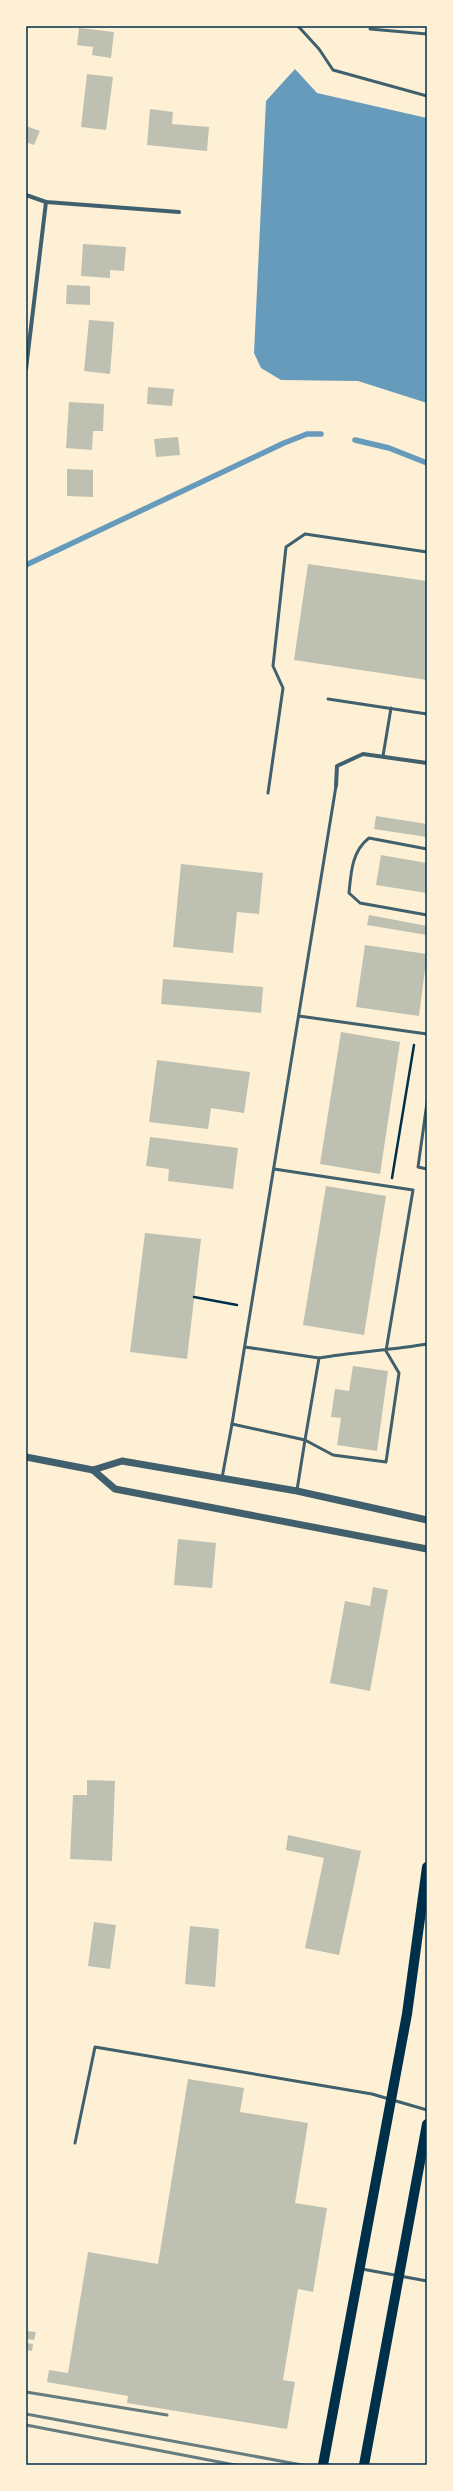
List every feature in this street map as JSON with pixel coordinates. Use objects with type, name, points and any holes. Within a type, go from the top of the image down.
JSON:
[{"type":"main road","points":[[323,2465],[392,2098],[412,1979],[427,1867]]},
{"type":"main road","points":[[364,2465],[427,2124]]},
{"type":"street","points":[[26,195],[46,202],[179,212]]},
{"type":"street","points":[[26,369],[46,202]]},
{"type":"street","points":[[336,786],[337,766],[363,754],[427,763]]},
{"type":"street","points":[[26,1457],[93,1470],[115,1489],[427,1549]]},
{"type":"street","points":[[93,1470],[122,1460],[297,1492],[427,1520]]},
{"type":"lane","points":[[298,26],[319,49],[333,70],[427,96]]},
{"type":"lane","points":[[370,29],[427,34]]},
{"type":"lane","points":[[268,793],[283,688],[273,666],[286,547],[305,534],[427,552]]},
{"type":"lane","points":[[328,699],[427,714]]},
{"type":"lane","points":[[383,756],[391,708]]},
{"type":"lane","points":[[222,1478],[245,1347],[336,786]]},
{"type":"lane","points":[[427,849],[369,838],[359,846],[351,870],[349,892],[360,903],[427,915]]},
{"type":"lane","points":[[299,1016],[427,1034]]},
{"type":"lane","points":[[427,1103],[418,1167],[427,1168]]},
{"type":"lane","points":[[232,1424],[305,1440],[333,1455],[386,1462],[399,1373],[386,1351],[414,1190],[274,1169]]},
{"type":"lane","points":[[245,1347],[320,1358],[349,1353],[386,1351],[427,1344]]},
{"type":"lane","points":[[297,1492],[320,1358]]},
{"type":"lane","points":[[75,2143],[95,2048],[392,2098],[427,2110]]},
{"type":"lane","points":[[360,2268],[427,2281]]},
{"type":"path","points":[[392,1178],[414,1045]]},
{"type":"path","points":[[194,1298],[237,1305]]},
{"type":"water","points":[[295,69],[317,93],[427,118],[427,403],[358,381],[281,380],[261,368],[254,353],[266,101]]},
{"type":"building","points":[[79,28],[114,32],[111,58],[92,55],[93,47],[77,45]]},
{"type":"building","points":[[87,74],[113,77],[106,130],[81,127]]},
{"type":"building","points":[[150,109],[173,112],[172,124],[209,127],[207,151],[147,145]]},
{"type":"building","points":[[26,126],[40,131],[34,145],[26,142]]},
{"type":"building","points":[[83,244],[126,247],[124,271],[110,270],[110,278],[81,276]]},
{"type":"building","points":[[67,285],[90,286],[90,305],[66,304]]},
{"type":"building","points":[[89,320],[114,322],[110,374],[84,371]]},
{"type":"building","points":[[148,387],[174,389],[172,406],[147,404]]},
{"type":"building","points":[[69,402],[104,404],[103,431],[93,431],[92,450],[66,448]]},
{"type":"building","points":[[178,437],[180,455],[156,457],[154,439]]},
{"type":"building","points":[[67,469],[93,470],[93,497],[67,496]]},
{"type":"building","points":[[308,564],[427,581],[427,680],[294,660]]},
{"type":"building","points":[[376,816],[427,824],[427,837],[374,829]]},
{"type":"building","points":[[381,855],[427,863],[427,893],[376,885]]},
{"type":"building","points":[[181,864],[263,873],[259,914],[237,912],[233,953],[173,947]]},
{"type":"building","points":[[369,915],[427,926],[427,935],[367,925]]},
{"type":"building","points":[[365,945],[427,954],[419,1016],[356,1007]]},
{"type":"building","points":[[163,979],[263,987],[261,1013],[161,1004]]},
{"type":"building","points":[[341,1032],[400,1042],[380,1174],[320,1164]]},
{"type":"building","points":[[157,1060],[250,1072],[244,1113],[211,1108],[208,1129],[149,1122]]},
{"type":"building","points":[[150,1137],[238,1148],[233,1189],[168,1181],[169,1169],[146,1166]]},
{"type":"building","points":[[326,1186],[386,1196],[364,1335],[303,1325]]},
{"type":"building","points":[[145,1233],[201,1239],[187,1359],[130,1352]]},
{"type":"building","points":[[353,1366],[388,1371],[377,1451],[337,1445],[341,1418],[331,1417],[335,1389],[349,1391]]},
{"type":"building","points":[[178,1539],[216,1543],[212,1588],[174,1585]]},
{"type":"building","points":[[373,1587],[388,1590],[370,1691],[330,1683],[345,1601],[370,1606]]},
{"type":"building","points":[[87,1780],[115,1781],[112,1861],[70,1859],[73,1795],[87,1795]]},
{"type":"building","points":[[288,1835],[361,1851],[339,1955],[305,1948],[324,1858],[286,1850]]},
{"type":"building","points":[[94,1922],[116,1925],[110,1969],[88,1966]]},
{"type":"building","points":[[190,1926],[219,1929],[215,1987],[185,1984]]},
{"type":"building","points":[[188,2079],[244,2088],[240,2112],[308,2123],[295,2203],[327,2208],[313,2292],[298,2289],[283,2380],[295,2382],[287,2429],[127,2403],[128,2396],[47,2382],[49,2370],[68,2373],[88,2252],[158,2264]]},
{"type":"building","points":[[26,2331],[36,2332],[34,2340],[26,2339]]},
{"type":"building","points":[[26,2343],[33,2344],[32,2351],[26,2350]]},
{"type":"waterway","points":[[26,565],[284,443],[307,434],[321,434]]},
{"type":"waterway","points":[[355,440],[389,448],[427,463]]},
{"type":"railway","points":[[26,2392],[167,2415]]},
{"type":"railway","points":[[26,2414],[302,2465]]},
{"type":"railway","points":[[26,2425],[235,2465]]}]
